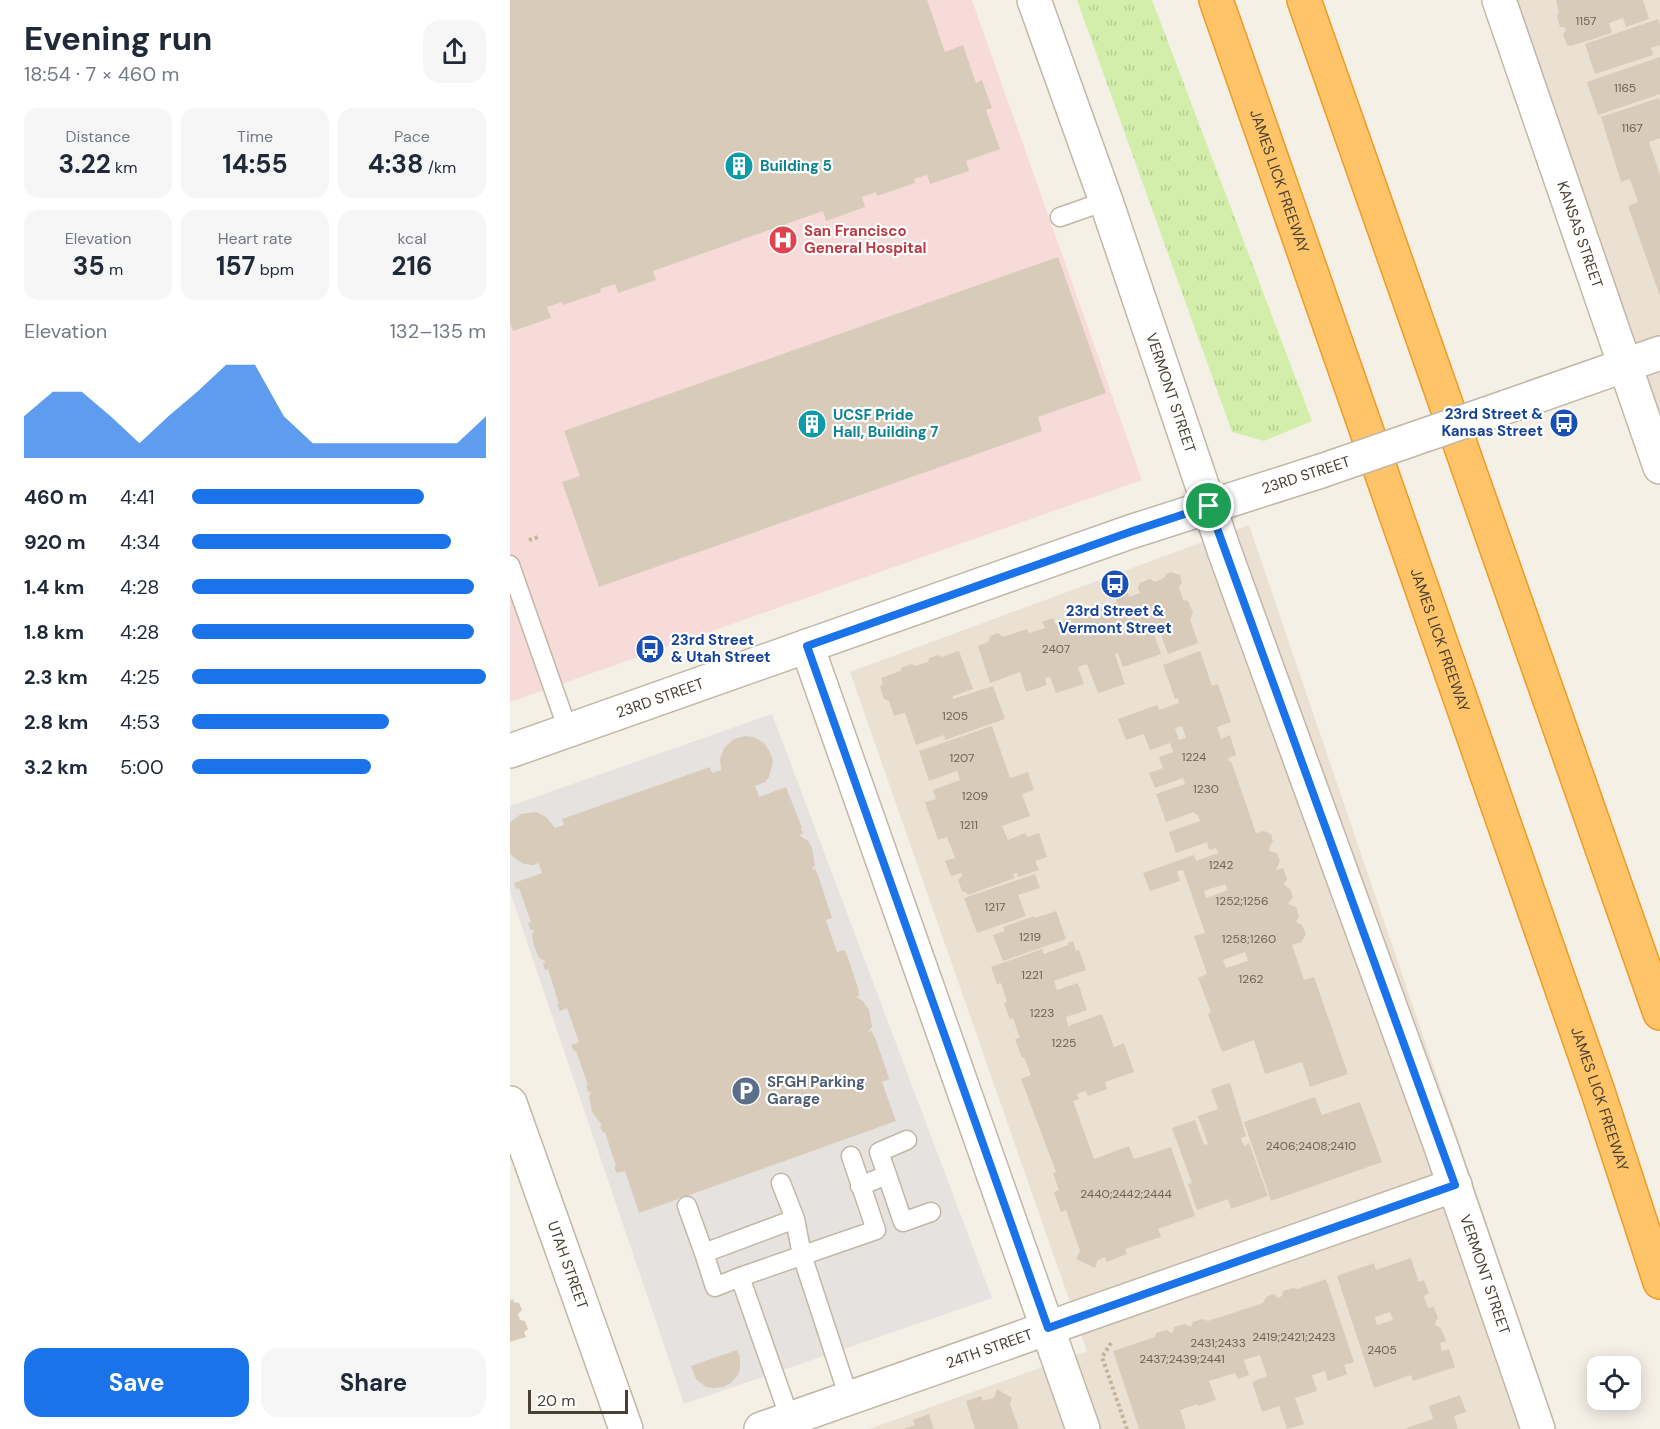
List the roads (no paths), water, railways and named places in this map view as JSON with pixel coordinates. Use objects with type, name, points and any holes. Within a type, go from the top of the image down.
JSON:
[{"type":"highway","name":"JAMES LICK FREEWAY","points":[[1216,0],[1594,1081],[1660,1282]]},
{"type":"highway","points":[[1304,0],[1660,1013]]},
{"type":"street","name":"VERMONT STREET","points":[[1034,0],[1106,201],[1209,506],[1455,1185],[1538,1429]]},
{"type":"street","name":"KANSAS STREET","points":[[1499,0],[1660,467]]},
{"type":"street","name":"23RD STREET","points":[[510,751],[1130,532],[1321,471],[1660,353]]},
{"type":"street","points":[[807,646],[1083,1429]]},
{"type":"street","name":"UTAH STREET","points":[[510,1103],[626,1429]]},
{"type":"street","name":"24TH STREET","points":[[776,1424],[1455,1185]]},
{"type":"lane","points":[[1060,217],[1106,201]]},
{"type":"lane","points":[[510,565],[568,730]]},
{"type":"lane","points":[[907,1140],[879,1152],[903,1222],[932,1212]]},
{"type":"lane","points":[[687,1206],[715,1287],[876,1230],[851,1156]]},
{"type":"lane","points":[[861,1186],[887,1175]]},
{"type":"lane","points":[[781,1183],[795,1219],[802,1255],[849,1398]]},
{"type":"lane","points":[[704,1253],[795,1219]]},
{"type":"lane","points":[[740,1277],[776,1424]]},
{"type":"place","name":"Building 5","points":[[739,166]]},
{"type":"place","name":"San Francisco General Hospital","points":[[783,240]]},
{"type":"place","name":"23rd Street & Kansas Street","points":[[1564,423]]},
{"type":"place","name":"UCSF Pride Hall, Building 7","points":[[812,424]]},
{"type":"place","name":"23rd Street & Vermont Street","points":[[1115,584]]},
{"type":"place","name":"23rd Street & Utah Street","points":[[650,649]]},
{"type":"place","name":"SFGH Parking Garage","points":[[746,1091]]}]
